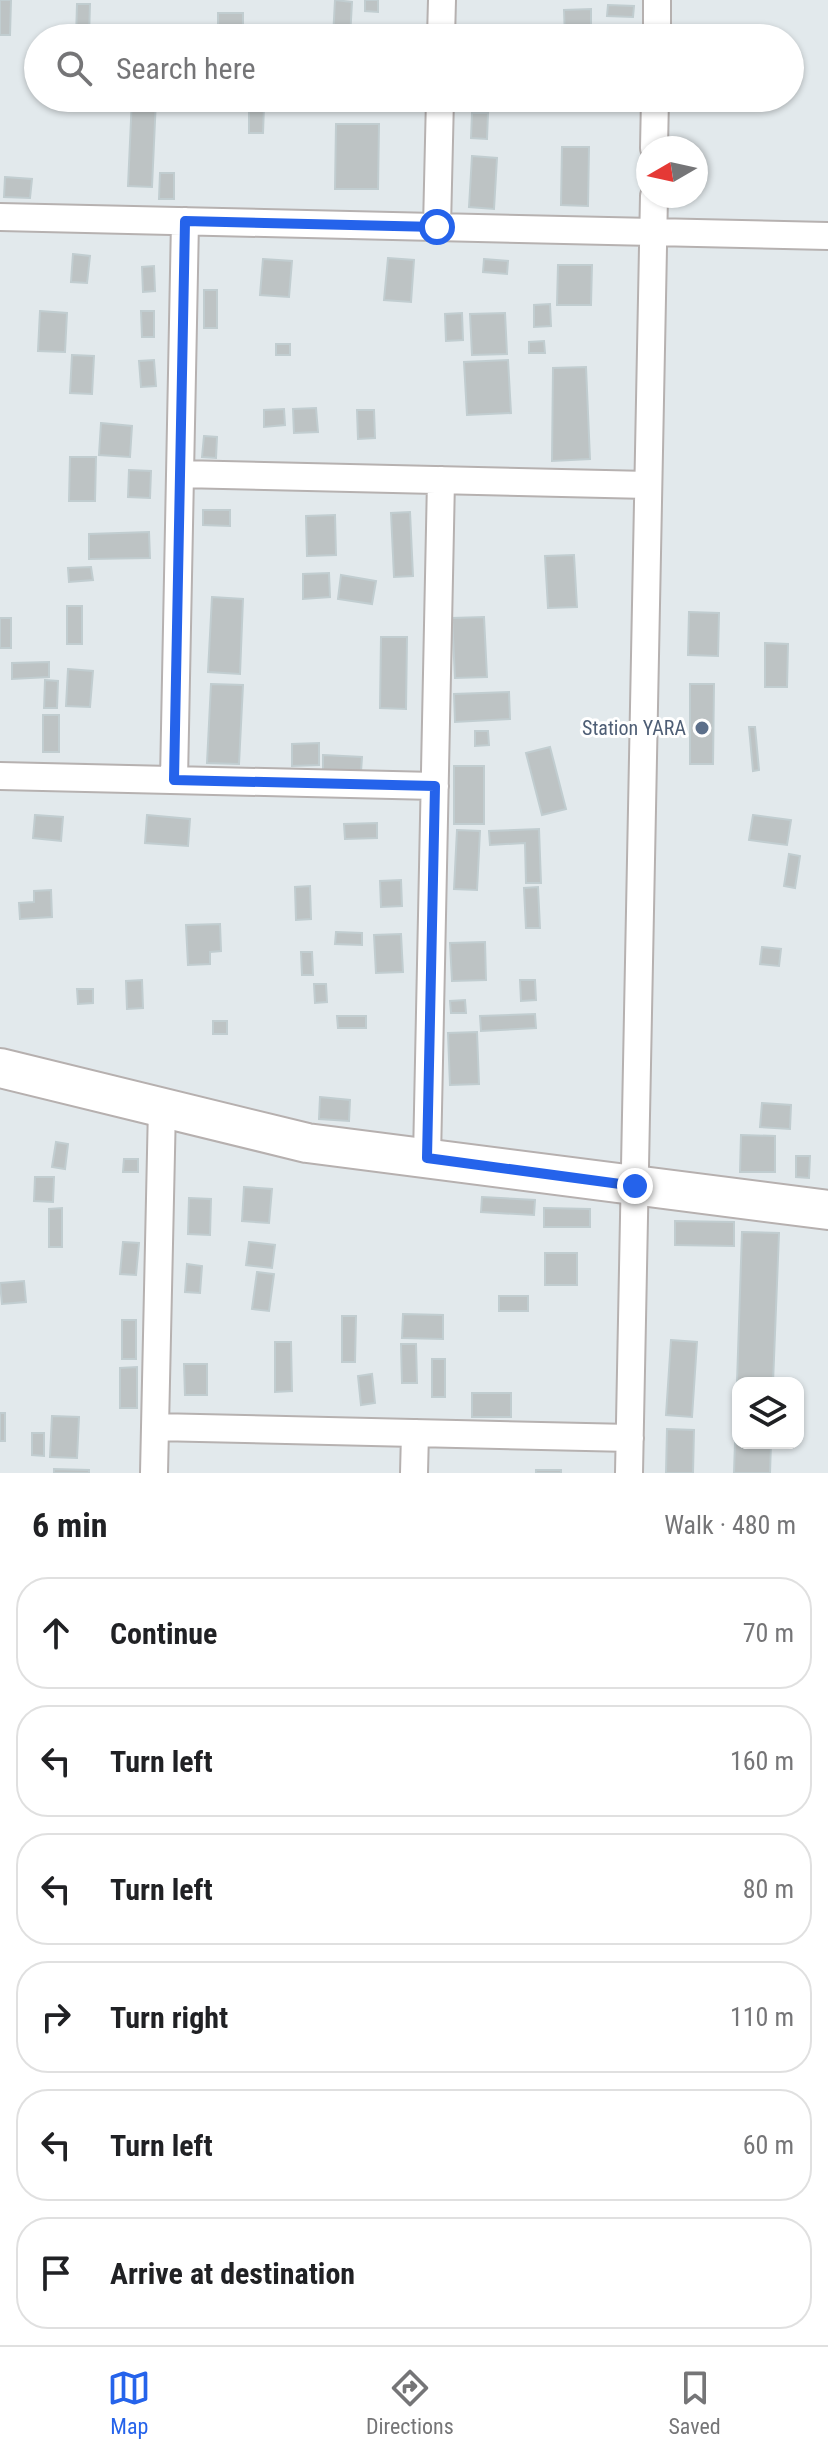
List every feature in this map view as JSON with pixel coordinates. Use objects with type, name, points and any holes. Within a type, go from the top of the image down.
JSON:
[{"type":"street","points":[[441,24],[442,0]]},
{"type":"street","points":[[657,0],[657,24]]},
{"type":"street","points":[[437,227],[440,112]]},
{"type":"street","points":[[654,136],[655,112]]},
{"type":"street","points":[[629,1473],[654,208]]},
{"type":"street","points":[[0,217],[828,236]]},
{"type":"street","points":[[174,780],[185,221]]},
{"type":"street","points":[[180,474],[648,485]]},
{"type":"street","points":[[427,1158],[441,480]]},
{"type":"street","points":[[0,776],[435,786]]},
{"type":"street","points":[[0,1068],[307,1143],[828,1210]]},
{"type":"street","points":[[154,1473],[162,1107]]},
{"type":"street","points":[[155,1427],[630,1438]]},
{"type":"street","points":[[414,1473],[415,1433]]},
{"type":"building","points":[[0,0],[11,0],[10,35],[0,35]]},
{"type":"building","points":[[335,0],[352,2],[351,24],[334,24]]},
{"type":"building","points":[[365,0],[378,0],[378,12],[365,11]]},
{"type":"building","points":[[77,4],[90,4],[89,24],[76,24]]},
{"type":"building","points":[[608,5],[634,6],[633,17],[607,16]]},
{"type":"building","points":[[591,9],[591,24],[564,24],[564,10]]},
{"type":"building","points":[[218,13],[243,13],[243,24],[218,24]]},
{"type":"building","points":[[131,112],[155,112],[152,187],[128,186]]},
{"type":"building","points":[[249,112],[264,112],[263,133],[249,133]]},
{"type":"building","points":[[472,113],[488,113],[487,139],[471,138]]},
{"type":"building","points":[[336,124],[379,124],[378,189],[335,189]]},
{"type":"building","points":[[562,147],[589,147],[588,206],[561,205]]},
{"type":"building","points":[[472,156],[497,158],[494,209],[469,207]]},
{"type":"building","points":[[160,173],[174,173],[174,199],[159,199]]},
{"type":"building","points":[[5,177],[32,179],[30,198],[4,197]]},
{"type":"building","points":[[73,254],[90,256],[87,283],[71,282]]},
{"type":"building","points":[[388,258],[414,260],[411,302],[384,300]]},
{"type":"building","points":[[263,259],[292,261],[289,297],[260,295]]},
{"type":"building","points":[[484,259],[508,261],[507,274],[483,272]]},
{"type":"building","points":[[558,265],[592,265],[591,305],[557,305]]},
{"type":"building","points":[[154,266],[155,291],[143,292],[142,267]]},
{"type":"building","points":[[204,290],[217,290],[217,328],[204,328]]},
{"type":"building","points":[[550,304],[551,326],[534,327],[534,305]]},
{"type":"building","points":[[40,311],[67,313],[65,352],[38,351]]},
{"type":"building","points":[[141,311],[154,311],[154,337],[142,337]]},
{"type":"building","points":[[462,313],[463,340],[446,341],[445,314]]},
{"type":"building","points":[[505,313],[507,354],[472,355],[470,314]]},
{"type":"building","points":[[544,341],[545,353],[529,353],[529,342]]},
{"type":"building","points":[[276,344],[290,344],[290,355],[276,355]]},
{"type":"building","points":[[72,355],[94,356],[92,394],[70,393]]},
{"type":"building","points":[[154,360],[156,386],[141,387],[139,361]]},
{"type":"building","points":[[508,360],[511,413],[467,415],[464,362]]},
{"type":"building","points":[[586,367],[590,459],[552,461],[553,368]]},
{"type":"building","points":[[316,408],[318,432],[294,433],[293,409]]},
{"type":"building","points":[[284,409],[285,425],[264,427],[264,410]]},
{"type":"building","points":[[357,410],[374,410],[375,438],[358,439]]},
{"type":"building","points":[[101,423],[132,426],[130,457],[99,455]]},
{"type":"building","points":[[204,436],[217,437],[216,458],[202,457]]},
{"type":"building","points":[[70,457],[96,457],[95,501],[69,501]]},
{"type":"building","points":[[129,470],[151,471],[150,498],[128,497]]},
{"type":"building","points":[[203,510],[230,510],[230,526],[203,525]]},
{"type":"building","points":[[410,512],[413,576],[394,577],[391,513]]},
{"type":"building","points":[[335,515],[336,555],[307,556],[306,516]]},
{"type":"building","points":[[149,532],[150,558],[89,559],[89,534]]},
{"type":"building","points":[[574,555],[577,607],[548,608],[545,556]]},
{"type":"building","points":[[91,567],[93,580],[69,582],[68,568]]},
{"type":"building","points":[[329,573],[330,597],[303,599],[303,574]]},
{"type":"building","points":[[341,575],[376,581],[372,604],[338,599]]},
{"type":"building","points":[[212,597],[243,599],[240,674],[208,672]]},
{"type":"building","points":[[67,606],[82,606],[82,644],[67,644]]},
{"type":"building","points":[[689,612],[719,613],[718,656],[688,655]]},
{"type":"building","points":[[484,617],[487,677],[455,678],[452,618]]},
{"type":"building","points":[[0,618],[11,618],[11,648],[0,648]]},
{"type":"building","points":[[381,637],[407,637],[406,709],[380,708]]},
{"type":"building","points":[[765,643],[788,644],[787,687],[765,687]]},
{"type":"building","points":[[49,662],[49,677],[12,679],[12,663]]},
{"type":"building","points":[[68,669],[93,671],[90,707],[66,706]]},
{"type":"building","points":[[45,680],[58,681],[57,708],[44,708]]},
{"type":"building","points":[[211,684],[243,685],[239,764],[207,763]]},
{"type":"building","points":[[690,684],[714,684],[713,764],[690,764]]},
{"type":"building","points":[[509,692],[510,719],[455,722],[454,694]]},
{"type":"building","points":[[43,715],[59,715],[59,752],[43,752]]},
{"type":"building","points":[[749,727],[755,727],[759,770],[753,771]]},
{"type":"building","points":[[475,731],[488,731],[489,745],[475,746]]},
{"type":"building","points":[[319,743],[319,765],[292,766],[292,744]]},
{"type":"building","points":[[550,747],[566,809],[542,815],[526,753]]},
{"type":"building","points":[[323,755],[362,757],[361,772],[323,770]]},
{"type":"building","points":[[454,766],[484,766],[484,824],[454,824]]},
{"type":"building","points":[[35,815],[63,817],[61,841],[33,838]]},
{"type":"building","points":[[147,815],[190,819],[188,846],[145,843]]},
{"type":"building","points":[[753,815],[791,820],[787,845],[749,840]]},
{"type":"building","points":[[377,823],[377,838],[345,839],[344,824]]},
{"type":"building","points":[[539,829],[541,883],[526,883],[525,843],[490,845],[489,831]]},
{"type":"building","points":[[457,830],[480,831],[477,890],[454,889]]},
{"type":"building","points":[[789,854],[800,856],[795,888],[784,886]]},
{"type":"building","points":[[401,880],[402,906],[381,907],[380,881]]},
{"type":"building","points":[[310,886],[311,919],[296,920],[295,887]]},
{"type":"building","points":[[538,887],[540,928],[526,928],[524,888]]},
{"type":"building","points":[[51,890],[52,917],[20,919],[19,903],[34,902],[34,891]]},
{"type":"building","points":[[220,924],[221,951],[210,952],[210,964],[188,965],[186,925]]},
{"type":"building","points":[[336,932],[362,933],[362,945],[335,944]]},
{"type":"building","points":[[401,934],[403,972],[376,973],[374,935]]},
{"type":"building","points":[[485,942],[486,980],[452,981],[450,943]]},
{"type":"building","points":[[762,947],[781,949],[779,966],[760,964]]},
{"type":"building","points":[[301,952],[312,952],[313,975],[302,975]]},
{"type":"building","points":[[142,980],[143,1008],[127,1009],[126,981]]},
{"type":"building","points":[[520,980],[535,980],[536,1000],[521,1001]]},
{"type":"building","points":[[314,984],[326,984],[327,1002],[315,1003]]},
{"type":"building","points":[[77,989],[93,989],[93,1003],[78,1004]]},
{"type":"building","points":[[465,1000],[466,1013],[451,1013],[450,1001]]},
{"type":"building","points":[[535,1014],[536,1028],[481,1031],[480,1016]]},
{"type":"building","points":[[337,1016],[366,1016],[366,1028],[338,1028]]},
{"type":"building","points":[[213,1021],[227,1021],[227,1034],[213,1034]]},
{"type":"building","points":[[477,1032],[479,1084],[450,1085],[448,1033]]},
{"type":"building","points":[[320,1097],[350,1100],[349,1121],[319,1119]]},
{"type":"building","points":[[762,1103],[791,1105],[790,1129],[760,1127]]},
{"type":"building","points":[[741,1135],[775,1136],[775,1172],[740,1172]]},
{"type":"building","points":[[56,1142],[68,1144],[65,1169],[52,1167]]},
{"type":"building","points":[[796,1156],[810,1156],[809,1178],[796,1177]]},
{"type":"building","points":[[124,1159],[138,1159],[138,1172],[123,1172]]},
{"type":"building","points":[[35,1177],[54,1177],[53,1202],[34,1201]]},
{"type":"building","points":[[244,1187],[272,1189],[269,1223],[242,1221]]},
{"type":"building","points":[[482,1197],[535,1200],[534,1215],[481,1212]]},
{"type":"building","points":[[189,1198],[211,1199],[210,1235],[188,1234]]},
{"type":"building","points":[[62,1208],[62,1247],[49,1247],[49,1209]]},
{"type":"building","points":[[544,1208],[590,1209],[590,1227],[544,1227]]},
{"type":"building","points":[[675,1221],[734,1222],[734,1246],[675,1245]]},
{"type":"building","points":[[742,1232],[779,1233],[773,1377],[737,1377]]},
{"type":"building","points":[[123,1242],[139,1243],[136,1275],[120,1274]]},
{"type":"building","points":[[249,1242],[275,1245],[272,1268],[246,1265]]},
{"type":"building","points":[[545,1253],[577,1253],[577,1285],[545,1285]]},
{"type":"building","points":[[187,1264],[202,1266],[200,1293],[185,1292]]},
{"type":"building","points":[[257,1272],[274,1274],[269,1311],[252,1309]]},
{"type":"building","points":[[24,1281],[26,1302],[2,1304],[0,1283]]},
{"type":"building","points":[[499,1296],[528,1296],[528,1311],[499,1311]]},
{"type":"building","points":[[403,1314],[443,1315],[443,1339],[402,1338]]},
{"type":"building","points":[[342,1316],[356,1316],[355,1362],[342,1362]]},
{"type":"building","points":[[122,1320],[136,1320],[136,1359],[122,1359]]},
{"type":"building","points":[[671,1340],[697,1342],[692,1417],[666,1415]]},
{"type":"building","points":[[275,1342],[291,1342],[292,1391],[275,1392]]},
{"type":"building","points":[[401,1344],[416,1344],[417,1383],[402,1383]]},
{"type":"building","points":[[432,1359],[445,1359],[445,1397],[432,1397]]},
{"type":"building","points":[[184,1364],[207,1364],[207,1395],[185,1395]]},
{"type":"building","points":[[137,1367],[137,1408],[120,1408],[120,1368]]},
{"type":"building","points":[[372,1374],[375,1403],[361,1405],[358,1376]]},
{"type":"building","points":[[472,1393],[511,1393],[511,1417],[472,1417]]},
{"type":"building","points":[[0,1413],[5,1413],[5,1441],[0,1441]]},
{"type":"building","points":[[52,1416],[79,1417],[77,1458],[50,1457]]},
{"type":"building","points":[[667,1429],[694,1430],[693,1473],[666,1473]]},
{"type":"building","points":[[32,1433],[44,1433],[44,1456],[32,1455]]},
{"type":"building","points":[[735,1449],[771,1449],[770,1473],[734,1473]]},
{"type":"building","points":[[54,1469],[89,1470],[89,1473],[54,1473]]},
{"type":"building","points":[[536,1470],[561,1470],[561,1473],[536,1473]]},
{"type":"place","name":"Station YARA","points":[[702,728]]},
{"type":"route","points":[[437,227],[185,221],[174,780],[435,786],[427,1158],[635,1186]]}]
